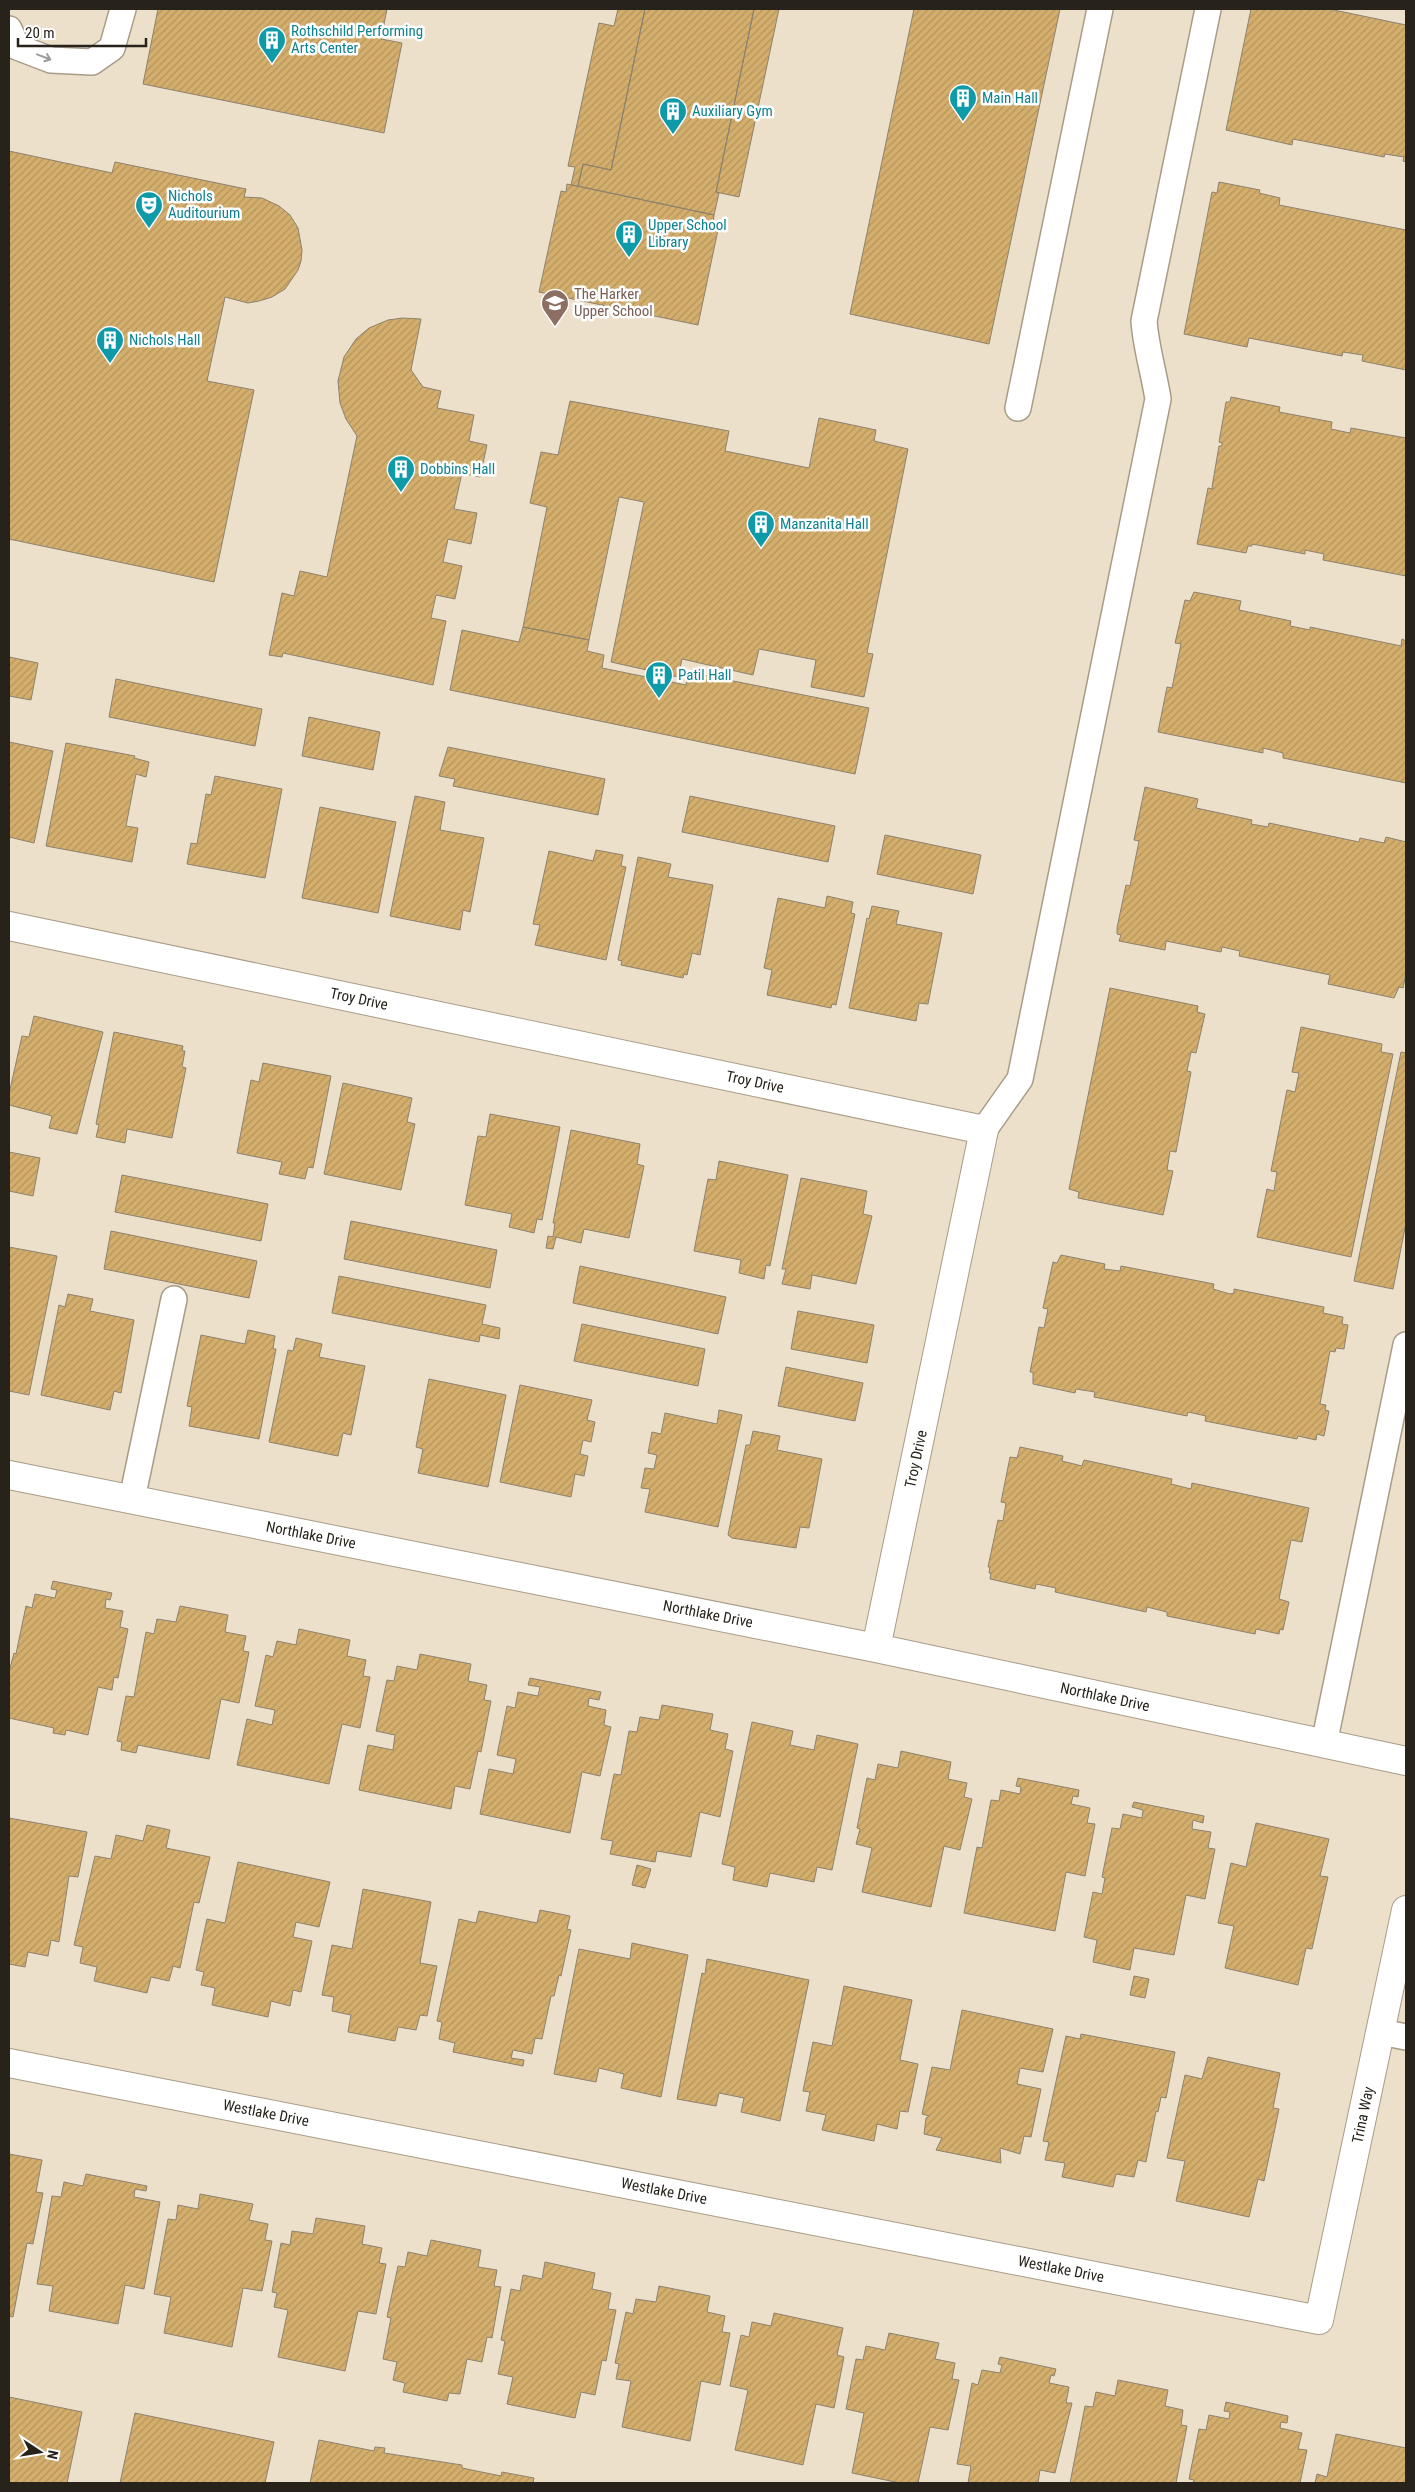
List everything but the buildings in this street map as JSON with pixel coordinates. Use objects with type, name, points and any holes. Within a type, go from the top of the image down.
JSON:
[{"type":"street","name":"Troy Drive","points":[[9,926],[984,1130],[876,1648]]},
{"type":"street","name":"Northlake Drive","points":[[9,1475],[876,1648],[1406,1762]]},
{"type":"street","name":"Trina Way","points":[[1319,2320],[1394,2035],[1406,1910]]},
{"type":"street","name":"Westlake Drive","points":[[9,2063],[1319,2320]]},
{"type":"lane","points":[[9,29],[16,47],[51,60],[92,62],[112,48],[123,9]]},
{"type":"lane","points":[[1018,408],[1100,9]]},
{"type":"lane","points":[[984,1130],[1020,1079],[1158,399],[1153,366],[1146,346],[1144,321],[1208,9]]},
{"type":"lane","points":[[132,1499],[174,1299]]},
{"type":"lane","points":[[1324,1744],[1406,1345]]},
{"type":"place","name":"Rothschild Performing Arts Center","points":[[272,64]]},
{"type":"place","name":"Main Hall","points":[[963,122]]},
{"type":"place","name":"Auxiliary Gym","points":[[673,135]]},
{"type":"place","name":"Nichols Auditourium","points":[[149,229]]},
{"type":"place","name":"Upper School Library","points":[[629,258]]},
{"type":"place","name":"The Harker Upper School","points":[[555,327]]},
{"type":"place","name":"Nichols Hall","points":[[110,364]]},
{"type":"place","name":"Dobbins Hall","points":[[401,493]]},
{"type":"place","name":"Manzanita Hall","points":[[761,548]]},
{"type":"place","name":"Patil Hall","points":[[659,699]]}]
